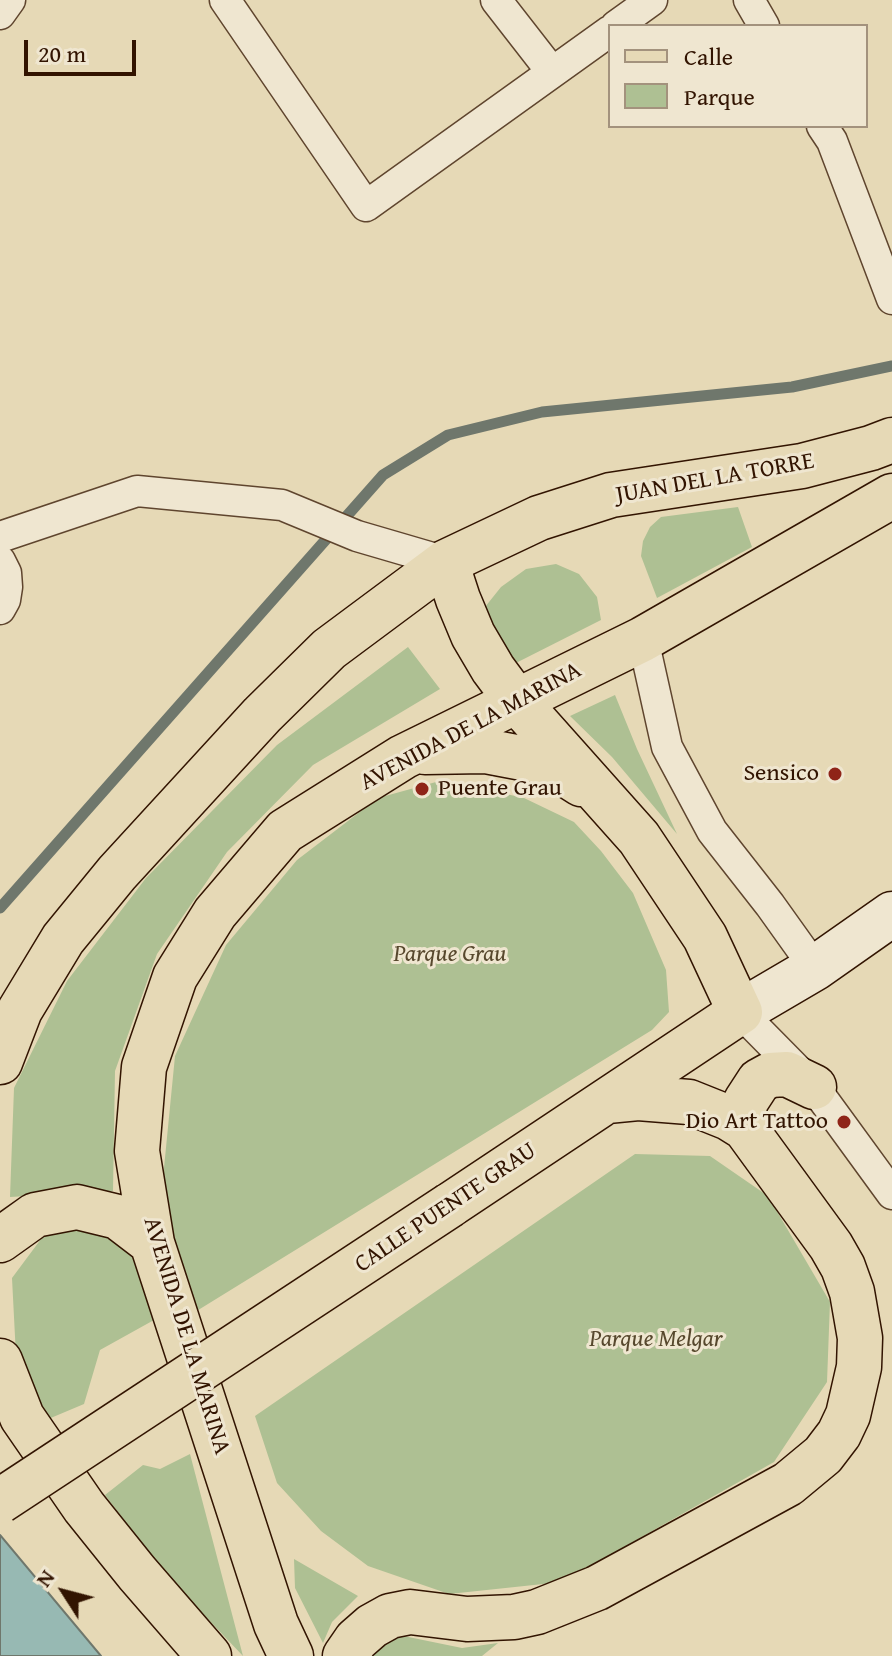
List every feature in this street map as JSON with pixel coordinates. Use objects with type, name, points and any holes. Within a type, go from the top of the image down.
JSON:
[{"type":"main road","name":"JUAN DEL LA TORRE","points":[[446,562],[539,518],[611,495],[802,466],[892,440]]},
{"type":"main road","points":[[643,639],[890,502]]},
{"type":"main road","points":[[0,1062],[20,1010],[63,939],[117,873],[262,715],[329,649],[446,562],[473,635],[493,669],[516,700],[639,838],[705,937],[740,1012]]},
{"type":"main road","name":"AVENIDA DE LA MARINA","points":[[291,1656],[276,1624],[152,1243],[137,1151],[144,1067],[175,977],[215,913],[285,831],[403,757],[643,639]]},
{"type":"main road","points":[[403,757],[425,752],[485,751],[548,763],[607,800]]},
{"type":"main road","name":"CALLE PUENTE GRAU","points":[[0,1501],[740,1012]]},
{"type":"main road","points":[[745,1128],[743,1114],[746,1101],[759,1081],[770,1075],[787,1074],[814,1087]]},
{"type":"main road","points":[[345,1656],[356,1640],[390,1616],[410,1612],[467,1619],[514,1617],[537,1612],[597,1588],[773,1494],[804,1473],[839,1434],[848,1415],[859,1367],[860,1338],[852,1292],[831,1246],[745,1128],[689,1102],[638,1098],[607,1101]]},
{"type":"main road","points":[[0,1240],[35,1215],[77,1207],[118,1217],[152,1243]]},
{"type":"main road","points":[[0,1361],[22,1417],[84,1507],[209,1656]]},
{"type":"street","points":[[0,14],[10,0]]},
{"type":"street","points":[[225,0],[366,206],[608,32]]},
{"type":"street","points":[[496,0],[552,72]]},
{"type":"street","points":[[619,24],[652,0]]},
{"type":"street","points":[[749,0],[763,24]]},
{"type":"street","points":[[823,128],[832,141],[892,299]]},
{"type":"street","points":[[0,537],[137,491],[282,505],[357,536],[446,562]]},
{"type":"street","points":[[0,561],[6,573],[7,587],[0,609]]},
{"type":"street","points":[[643,639],[667,747],[712,831],[815,968]]},
{"type":"street","name":"CALLE PUENTE GRAU","points":[[740,1012],[815,968],[892,914]]},
{"type":"street","points":[[740,1012],[814,1087],[892,1194]]},
{"type":"green space","points":[[738,507],[752,547],[657,598],[641,556],[643,541],[650,527],[661,517]]},
{"type":"green space","points":[[556,564],[579,574],[597,597],[601,620],[508,667],[485,607],[501,587],[526,569]]},
{"type":"green space","points":[[408,647],[440,689],[313,765],[227,852],[157,954],[115,1071],[113,1191],[10,1197],[14,1088],[67,981],[146,878],[277,745]]},
{"type":"green space","points":[[615,695],[677,834],[612,757],[570,716]]},
{"type":"green space","name":"Parque Grau","points":[[436,782],[524,798],[574,822],[633,893],[666,970],[669,1012],[652,1030],[195,1312],[176,1263],[163,1178],[175,1056],[226,945],[297,860],[378,798]]},
{"type":"green space","name":"Parque Melgar","points":[[635,1154],[710,1156],[768,1196],[830,1302],[827,1382],[774,1462],[562,1582],[449,1594],[368,1566],[321,1531],[277,1483],[255,1416]]},
{"type":"green space","points":[[106,1226],[136,1248],[154,1320],[100,1350],[84,1404],[46,1420],[16,1356],[12,1278],[44,1235]]},
{"type":"green space","points":[[190,1454],[243,1656],[164,1573],[105,1495],[143,1465],[160,1469]]},
{"type":"green space","points":[[294,1559],[358,1596],[332,1622],[323,1643],[295,1588]]},
{"type":"green space","points":[[384,1632],[462,1648],[498,1643],[482,1656],[358,1656]]},
{"type":"water","points":[[0,1535],[101,1656],[0,1656]]},
{"type":"waterway","points":[[0,908],[383,475],[448,435],[542,412],[792,387],[892,366]]},
{"type":"place","name":"Sensico","points":[[835,774]]},
{"type":"place","name":"Puente Grau","points":[[422,789]]},
{"type":"place","name":"Dio Art Tattoo","points":[[844,1122]]}]
